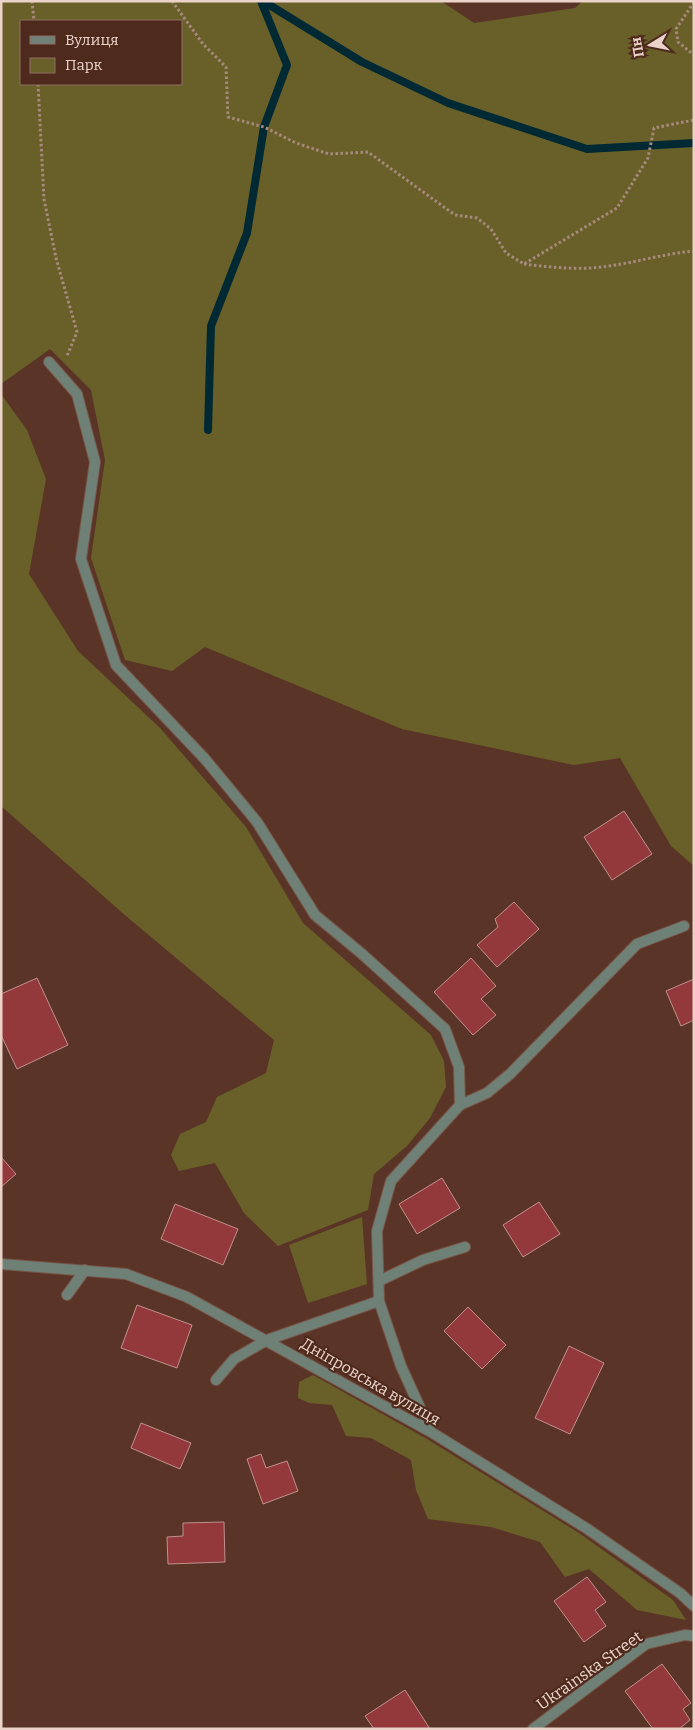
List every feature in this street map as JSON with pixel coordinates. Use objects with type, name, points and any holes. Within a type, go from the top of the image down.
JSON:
[{"type":"street","points":[[49,362],[77,394],[95,462],[80,559],[116,665],[205,759],[257,822],[315,915],[361,953],[444,1029],[459,1067],[460,1105]]},
{"type":"street","points":[[431,1432],[401,1366],[380,1301],[377,1231],[391,1181],[460,1105],[487,1093],[510,1074],[637,944],[684,926]]},
{"type":"street","points":[[379,1281],[423,1260],[465,1247]]},
{"type":"street","name":"Дніпровська вулиця","points":[[1,1264],[126,1274],[186,1297],[431,1432],[586,1528],[680,1593],[694,1606]]},
{"type":"street","points":[[67,1295],[85,1270]]},
{"type":"street","points":[[216,1380],[234,1359],[267,1340],[380,1301]]},
{"type":"street","name":"Ukrainska Street","points":[[533,1729],[646,1644],[685,1635],[694,1636]]},
{"type":"path","points":[[32,1],[34,20]]},
{"type":"path","points":[[172,1],[203,44],[226,67],[228,117],[264,127],[296,143],[329,154],[368,152],[455,215],[477,218],[491,229],[506,253],[524,264],[558,268],[591,268],[674,253],[694,252]]},
{"type":"path","points":[[694,2],[676,29],[678,42],[694,55]]},
{"type":"path","points":[[38,85],[44,199],[56,258],[78,332],[59,374]]},
{"type":"path","points":[[524,264],[617,208],[648,158],[654,128],[694,120]]},
{"type":"green space","points":[[1,1],[441,1],[474,23],[575,8],[583,1],[694,1],[694,866],[671,846],[620,758],[574,765],[402,729],[205,647],[172,671],[125,660],[91,558],[105,460],[91,390],[50,349],[1,384]]},
{"type":"green space","points":[[1,394],[27,430],[46,479],[29,574],[78,651],[160,728],[246,827],[303,923],[431,1035],[444,1061],[446,1087],[430,1118],[407,1146],[374,1174],[368,1210],[278,1246],[244,1213],[215,1163],[179,1171],[171,1155],[180,1134],[206,1122],[217,1097],[266,1073],[274,1040],[126,916],[1,806]]},
{"type":"green space","points":[[362,1217],[367,1284],[308,1303],[289,1245]]},
{"type":"green space","points":[[313,1375],[427,1439],[579,1533],[673,1600],[686,1620],[637,1610],[589,1569],[565,1577],[540,1542],[491,1527],[428,1519],[416,1490],[411,1460],[371,1438],[346,1436],[332,1405],[309,1403],[298,1398],[299,1382]]},
{"type":"building","points":[[624,811],[652,854],[612,880],[584,837]]},
{"type":"building","points":[[514,902],[539,929],[497,967],[477,945],[498,927],[495,919]]},
{"type":"building","points":[[471,958],[496,986],[481,999],[496,1015],[473,1035],[434,992]]},
{"type":"building","points":[[37,978],[68,1045],[17,1069],[1,1035],[1,994]]},
{"type":"building","points":[[694,979],[694,1020],[681,1026],[666,991]]},
{"type":"building","points":[[1,1157],[16,1174],[1,1187]]},
{"type":"building","points":[[442,1178],[460,1208],[417,1234],[399,1204]]},
{"type":"building","points":[[539,1202],[560,1234],[523,1257],[503,1225]]},
{"type":"building","points":[[175,1204],[238,1229],[223,1265],[161,1239]]},
{"type":"building","points":[[137,1305],[192,1325],[177,1368],[121,1348]]},
{"type":"building","points":[[468,1307],[506,1345],[482,1369],[444,1331]]},
{"type":"building","points":[[569,1346],[604,1363],[570,1434],[535,1418]]},
{"type":"building","points":[[141,1423],[191,1443],[180,1469],[131,1448]]},
{"type":"building","points":[[261,1454],[266,1468],[287,1461],[298,1491],[263,1504],[247,1459]]},
{"type":"building","points":[[224,1522],[225,1562],[168,1564],[167,1537],[183,1536],[183,1523]]},
{"type":"building","points":[[587,1577],[606,1602],[595,1610],[606,1626],[584,1642],[554,1601]]},
{"type":"building","points":[[662,1664],[691,1703],[683,1709],[690,1720],[679,1729],[653,1729],[625,1691]]},
{"type":"building","points":[[405,1690],[430,1729],[374,1729],[365,1716]]},
{"type":"waterway","points":[[208,430],[211,326],[247,233],[264,127],[287,65],[261,1]]},
{"type":"waterway","points":[[263,1],[362,62],[448,103],[587,149],[694,143]]}]
